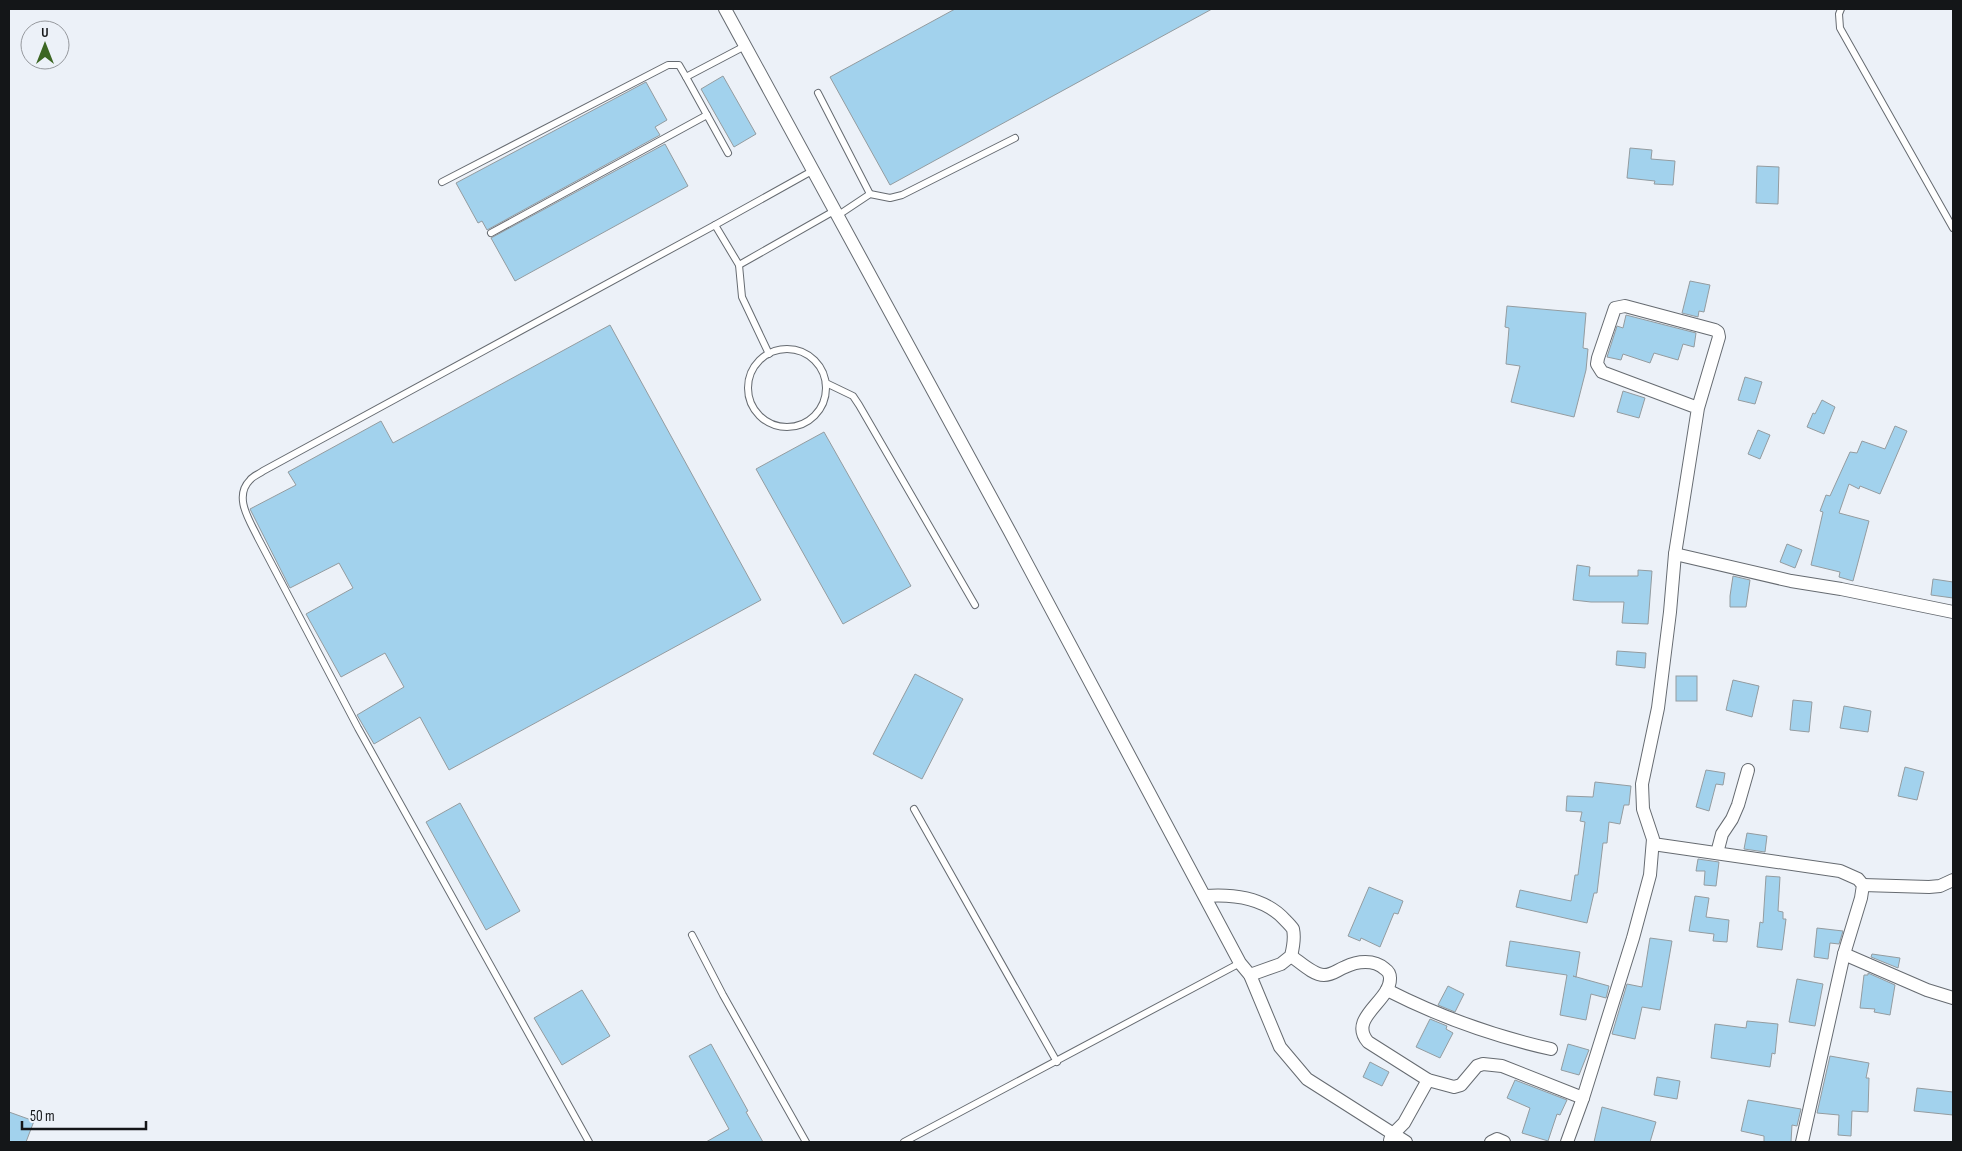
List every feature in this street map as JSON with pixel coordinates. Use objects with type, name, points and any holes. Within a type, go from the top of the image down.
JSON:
[{"type":"street","points":[[724,9],[1010,532],[1240,963],[1250,975],[1280,1047],[1307,1079],[1328,1092],[1390,1138],[1406,1142]]},
{"type":"street","points":[[1567,1142],[1584,1098],[1633,938],[1650,875],[1653,839],[1643,809],[1642,784],[1658,708],[1674,554],[1698,408],[1719,337],[1718,332],[1715,330],[1626,306],[1615,308],[1598,358],[1597,364],[1602,372],[1698,408]]},
{"type":"street","points":[[1674,554],[1791,581],[1841,589],[1953,612]]},
{"type":"street","points":[[1717,853],[1722,834],[1738,805],[1748,770]]},
{"type":"street","points":[[1653,844],[1840,871],[1858,879],[1863,885],[1929,887],[1940,886],[1953,880]]},
{"type":"street","points":[[1802,1142],[1844,954],[1861,898],[1863,885]]},
{"type":"street","points":[[1205,896],[1224,894],[1270,907],[1292,927],[1294,938],[1291,956],[1281,964],[1250,975]]},
{"type":"street","points":[[1844,954],[1927,990],[1953,998]]},
{"type":"street","points":[[1291,956],[1322,975],[1334,974],[1344,967],[1356,963],[1370,962],[1381,965],[1388,972],[1390,979],[1387,990],[1367,1014],[1362,1030],[1364,1037],[1368,1042],[1428,1080],[1454,1087],[1461,1085],[1477,1066],[1491,1064],[1502,1066],[1584,1098]]},
{"type":"street","points":[[1387,990],[1446,1018],[1509,1040],[1551,1049]]},
{"type":"street","points":[[1390,1138],[1404,1123],[1428,1080]]},
{"type":"street","points":[[1491,1142],[1497,1139],[1504,1142]]},
{"type":"lane","points":[[1841,9],[1839,14],[1840,28],[1953,228]]},
{"type":"lane","points":[[686,77],[745,46]]},
{"type":"lane","points":[[442,182],[668,65],[679,65],[728,153]]},
{"type":"lane","points":[[818,93],[870,194]]},
{"type":"lane","points":[[491,233],[707,115]]},
{"type":"lane","points":[[739,265],[870,194],[890,198],[902,195],[1014,138]]},
{"type":"lane","points":[[589,1142],[358,728],[244,510],[243,498],[250,480],[263,471],[715,226],[812,171]]},
{"type":"lane","points":[[715,226],[739,265],[742,297],[768,354]]},
{"type":"lane","points":[[787,349],[805,354],[820,366],[826,383],[824,402],[814,418],[797,427],[778,427],[761,418],[750,403],[748,384],[755,366],[768,354],[787,349]]},
{"type":"lane","points":[[826,383],[853,396],[975,605]]},
{"type":"lane","points":[[914,809],[1057,1062]]},
{"type":"lane","points":[[692,935],[806,1142]]},
{"type":"lane","points":[[904,1142],[1240,963]]},
{"type":"building","points":[[955,9],[1212,9],[890,185],[830,77]]},
{"type":"building","points":[[723,76],[756,134],[734,147],[701,89]]},
{"type":"building","points":[[646,82],[667,120],[655,127],[660,135],[487,230],[482,221],[478,223],[456,183]]},
{"type":"building","points":[[665,144],[688,186],[515,281],[491,238]]},
{"type":"building","points":[[1630,148],[1652,150],[1651,159],[1675,161],[1673,185],[1654,184],[1655,181],[1627,178]]},
{"type":"building","points":[[1757,166],[1779,167],[1778,204],[1756,203]]},
{"type":"building","points":[[1690,281],[1710,285],[1704,312],[1699,311],[1698,317],[1682,313]]},
{"type":"building","points":[[1507,306],[1586,313],[1583,348],[1588,349],[1586,370],[1574,417],[1511,402],[1520,366],[1506,364],[1509,328],[1505,327]]},
{"type":"building","points":[[1626,315],[1696,333],[1694,347],[1683,344],[1678,360],[1654,353],[1650,363],[1623,354],[1621,360],[1607,357],[1617,326],[1623,328]]},
{"type":"building","points":[[610,325],[761,600],[449,770],[420,717],[374,744],[357,715],[404,687],[385,653],[341,677],[306,614],[353,588],[339,563],[290,588],[250,509],[296,485],[288,472],[381,421],[393,443]]},
{"type":"building","points":[[1745,377],[1762,382],[1755,404],[1738,400]]},
{"type":"building","points":[[1623,391],[1645,398],[1639,418],[1617,412]]},
{"type":"building","points":[[1822,400],[1835,407],[1824,434],[1807,427],[1813,413],[1815,414]]},
{"type":"building","points":[[1895,426],[1907,431],[1880,494],[1860,486],[1859,489],[1849,484],[1839,513],[1869,521],[1853,581],[1839,577],[1840,572],[1811,565],[1823,512],[1820,511],[1826,495],[1830,496],[1850,452],[1857,453],[1862,441],[1885,449]]},
{"type":"building","points":[[1758,430],[1770,435],[1760,459],[1748,454]]},
{"type":"building","points":[[824,432],[911,586],[843,624],[756,469]]},
{"type":"building","points":[[1787,544],[1802,550],[1795,568],[1780,562]]},
{"type":"building","points":[[1577,565],[1590,567],[1589,576],[1638,576],[1638,570],[1652,571],[1648,624],[1622,623],[1624,602],[1573,600]]},
{"type":"building","points":[[1733,576],[1750,580],[1746,607],[1730,607]]},
{"type":"building","points":[[1933,579],[1953,582],[1953,598],[1931,595]]},
{"type":"building","points":[[1617,651],[1646,653],[1645,668],[1616,665]]},
{"type":"building","points":[[915,674],[963,699],[922,779],[873,754]]},
{"type":"building","points":[[1676,676],[1697,676],[1697,701],[1676,701]]},
{"type":"building","points":[[1733,680],[1759,686],[1752,717],[1726,710]]},
{"type":"building","points":[[1793,700],[1812,702],[1809,732],[1790,730]]},
{"type":"building","points":[[1844,706],[1871,711],[1868,732],[1840,728]]},
{"type":"building","points":[[1905,767],[1924,772],[1917,800],[1898,796]]},
{"type":"building","points":[[1706,770],[1725,773],[1723,785],[1716,784],[1709,811],[1696,807]]},
{"type":"building","points":[[1595,782],[1631,786],[1629,805],[1624,805],[1620,824],[1609,822],[1607,843],[1603,843],[1597,893],[1594,893],[1587,923],[1516,907],[1520,890],[1571,901],[1575,875],[1578,875],[1585,822],[1580,821],[1582,812],[1566,811],[1567,796],[1593,797]]},
{"type":"building","points":[[460,803],[520,911],[486,930],[426,822]]},
{"type":"building","points":[[1747,833],[1767,836],[1765,852],[1744,849]]},
{"type":"building","points":[[1698,859],[1719,862],[1716,886],[1704,885],[1705,871],[1696,871]]},
{"type":"building","points":[[1766,876],[1780,877],[1778,911],[1783,912],[1783,919],[1786,919],[1782,950],[1757,947],[1760,922],[1763,923]]},
{"type":"building","points":[[1369,887],[1403,901],[1398,914],[1394,913],[1380,947],[1361,938],[1360,941],[1348,936]]},
{"type":"building","points":[[1695,896],[1709,898],[1706,917],[1729,920],[1727,942],[1713,941],[1714,934],[1689,931]]},
{"type":"building","points":[[1817,928],[1843,931],[1839,944],[1830,943],[1828,959],[1814,957]]},
{"type":"building","points":[[1650,938],[1672,941],[1660,1010],[1642,1007],[1635,1039],[1612,1034],[1627,984],[1642,987]]},
{"type":"building","points":[[1510,941],[1580,952],[1576,977],[1609,986],[1606,998],[1591,994],[1586,1020],[1560,1015],[1567,975],[1506,966]]},
{"type":"building","points":[[1872,954],[1900,958],[1898,968],[1871,957]]},
{"type":"building","points":[[1868,973],[1895,985],[1890,1015],[1874,1012],[1875,1009],[1860,1008],[1864,975],[1868,975]]},
{"type":"building","points":[[1797,979],[1823,984],[1815,1026],[1789,1022]]},
{"type":"building","points":[[1448,986],[1464,994],[1455,1012],[1438,1005]]},
{"type":"building","points":[[582,990],[610,1036],[562,1065],[534,1018]]},
{"type":"building","points":[[1430,1019],[1447,1026],[1446,1029],[1453,1033],[1440,1058],[1416,1047]]},
{"type":"building","points":[[1747,1021],[1778,1024],[1775,1054],[1772,1053],[1770,1067],[1711,1058],[1715,1024],[1746,1028]]},
{"type":"building","points":[[711,1044],[763,1142],[706,1142],[729,1129],[689,1056]]},
{"type":"building","points":[[1568,1044],[1589,1050],[1579,1075],[1561,1070]]},
{"type":"building","points":[[1830,1056],[1869,1063],[1866,1078],[1869,1078],[1868,1112],[1852,1111],[1851,1136],[1838,1135],[1839,1115],[1817,1113]]},
{"type":"building","points":[[1370,1062],[1389,1072],[1382,1086],[1363,1077]]},
{"type":"building","points":[[1657,1077],[1680,1081],[1677,1099],[1654,1095]]},
{"type":"building","points":[[1515,1080],[1567,1100],[1560,1115],[1557,1114],[1548,1141],[1522,1133],[1530,1108],[1507,1098]]},
{"type":"building","points":[[1917,1088],[1953,1092],[1953,1115],[1914,1111]]},
{"type":"building","points":[[1748,1100],[1801,1109],[1797,1126],[1792,1125],[1791,1142],[1764,1142],[1764,1136],[1741,1131]]},
{"type":"building","points":[[1602,1107],[1656,1122],[1650,1142],[1594,1142]]},
{"type":"building","points":[[9,1112],[34,1121],[26,1142],[9,1142]]}]
